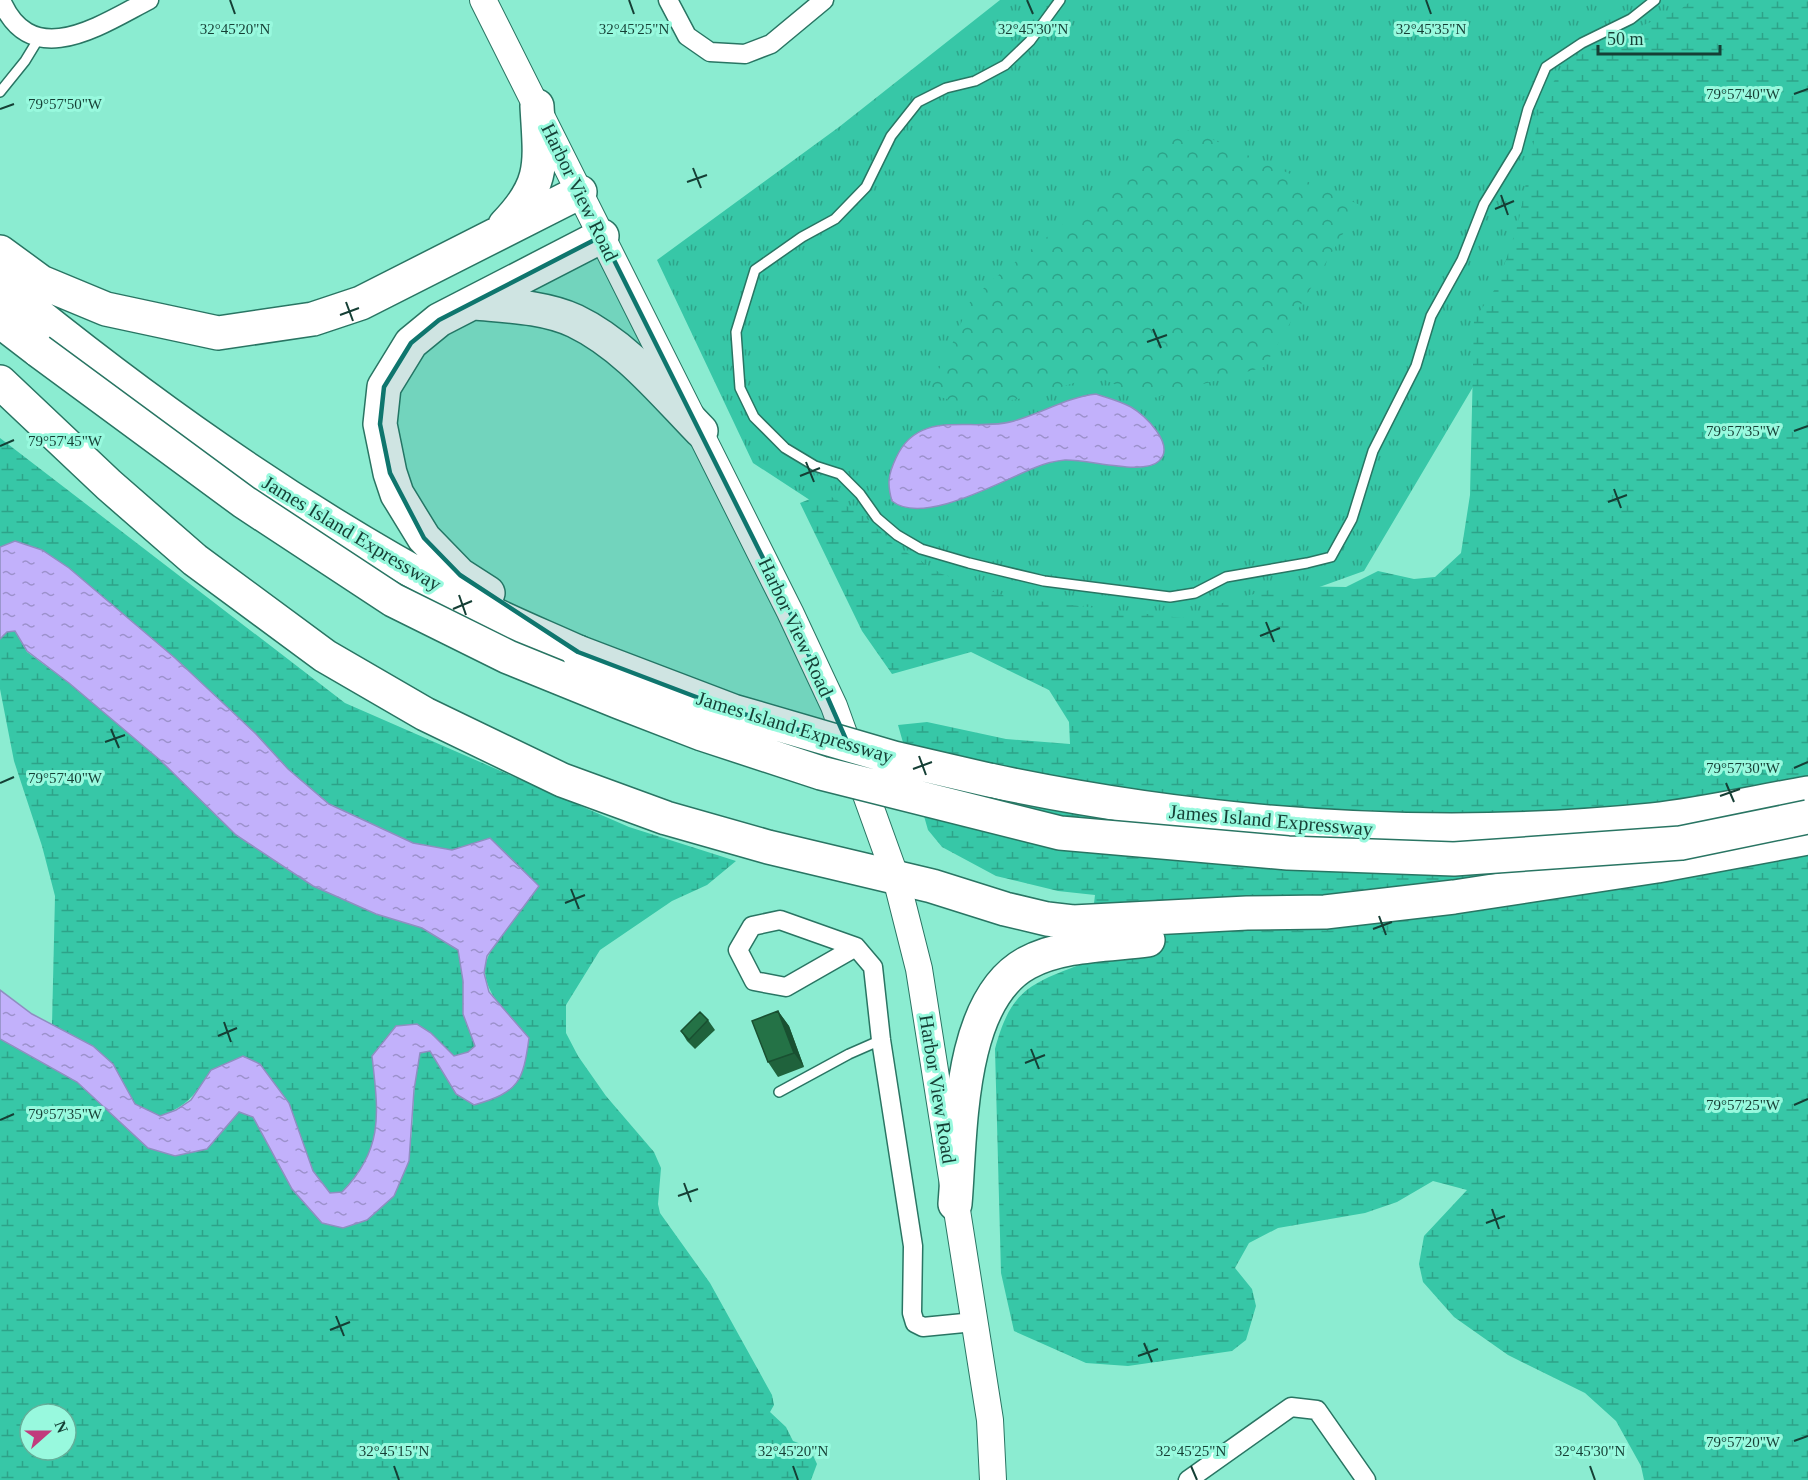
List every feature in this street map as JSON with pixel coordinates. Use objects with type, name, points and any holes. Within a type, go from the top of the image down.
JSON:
[{"type":"highway","points":[[495,235],[520,209],[533,191],[540,158],[537,106]]},
{"type":"highway","points":[[0,252],[41,282],[106,309],[219,333],[313,319],[361,303],[580,192]]},
{"type":"highway","points":[[578,651],[460,575],[419,531],[397,494],[390,473],[380,424],[384,387],[411,343],[439,320],[602,237]]},
{"type":"highway","name":"James Island Expressway","points":[[0,284],[48,341],[244,502],[393,600],[508,657],[552,675],[702,734],[821,773],[1060,833],[1288,853],[1454,860],[1681,843],[1808,817]]},
{"type":"highway","points":[[475,303],[530,308],[575,321],[619,349],[701,431]]},
{"type":"highway","points":[[0,321],[48,341]]},
{"type":"highway","name":"James Island Expressway","points":[[48,341],[148,402],[350,537],[456,596],[578,651],[733,711],[894,758],[1056,794],[1144,809],[1365,829],[1510,828],[1654,820],[1808,793]]},
{"type":"highway","points":[[0,382],[109,485],[195,560],[324,656],[425,714],[562,780],[666,818],[768,847],[932,886],[1047,920],[1069,936]]},
{"type":"highway","points":[[955,1204],[965,1078],[984,1011],[1007,976],[1069,936],[1247,913],[1325,912],[1454,897],[1657,866],[1808,838]]},
{"type":"main road","name":"Harbor View Road","points":[[483,0],[701,431],[834,706],[896,878],[919,969],[990,1420],[993,1480]]},
{"type":"street","points":[[1,0],[17,25],[39,38],[62,39],[87,32],[149,0]]},
{"type":"street","points":[[668,0],[687,36],[710,52],[745,54],[771,44],[824,0]]},
{"type":"street","points":[[856,947],[786,987],[754,981],[738,950],[752,926],[780,920],[856,947],[873,968],[881,1040],[913,1246],[912,1313],[915,1323],[923,1327],[974,1322]]},
{"type":"street","points":[[1188,1480],[1291,1407],[1317,1410],[1366,1480]]},
{"type":"lane","points":[[1060,0],[1029,41],[1005,65],[975,81],[946,88],[918,102],[891,136],[867,187],[835,219],[802,237],[755,270],[736,332],[740,388],[753,417],[785,447],[814,466],[840,474],[860,494],[877,518],[897,535],[921,549],[1044,581],[1170,597],[1195,593],[1226,577],[1331,557],[1352,519],[1373,451],[1416,366],[1431,316],[1462,260],[1484,204],[1517,150],[1528,109],[1546,67],[1582,43],[1631,19],[1655,0]]},
{"type":"lane","points":[[0,92],[26,61],[39,38]]},
{"type":"lane","points":[[779,1092],[849,1054],[881,1040]]},
{"type":"highlighted area","points":[[602,236],[790,612],[848,744],[733,711],[578,652],[460,575],[424,538],[390,473],[380,424],[384,387],[411,343],[439,320]]},
{"type":"green space","points":[[1000,0],[1707,0],[1681,36],[1364,571],[1153,647],[960,598],[753,463],[657,260],[839,127]]},
{"type":"green space","points":[[1692,0],[1808,0],[1808,1480],[1644,1480],[1641,1466],[1616,1421],[1585,1393],[1508,1355],[1454,1317],[1423,1282],[1419,1264],[1424,1236],[1467,1190],[1433,1181],[1397,1202],[1365,1213],[1278,1228],[1249,1243],[1235,1268],[1252,1289],[1256,1306],[1246,1340],[1232,1351],[1128,1366],[1086,1363],[1014,1331],[1001,1273],[995,1049],[1008,1013],[1026,990],[1052,976],[1087,962],[1095,895],[1058,891],[996,876],[942,847],[928,830],[898,725],[927,722],[1006,739],[1070,744],[1069,722],[1049,690],[971,652],[892,674],[862,631],[800,503],[825,493],[865,517],[894,545],[942,574],[1011,598],[1182,618],[1228,601],[1284,586],[1346,587],[1378,571],[1414,579],[1435,577],[1461,553],[1470,495],[1474,320],[1497,286],[1518,224],[1542,100],[1563,67],[1595,46],[1681,9]]},
{"type":"green space","points":[[1191,130],[1360,205],[1264,367],[1150,399],[1095,376],[1031,397],[972,406],[926,393],[950,349],[970,302],[991,281],[1079,212],[1163,136]]},
{"type":"green space","points":[[0,438],[345,703],[629,827],[736,861],[707,885],[672,901],[600,950],[566,1005],[566,1033],[578,1056],[606,1096],[654,1152],[661,1168],[658,1204],[660,1213],[710,1283],[772,1395],[774,1405],[770,1412],[786,1427],[793,1441],[809,1447],[817,1464],[811,1480],[0,1480],[0,1039],[77,1082],[148,1148],[207,1149],[239,1112],[253,1117],[322,1223],[352,1224],[378,1210],[393,1193],[402,1175],[411,1136],[420,1053],[430,1051],[456,1094],[502,1009],[491,993],[485,967],[494,946],[520,909],[490,838],[452,850],[413,843],[329,804],[288,769],[256,734],[175,658],[69,568],[15,541],[0,547]]},
{"type":"green space","points":[[15,631],[27,652],[69,683],[160,760],[237,835],[313,886],[376,914],[422,928],[458,950],[463,981],[463,1014],[475,1046],[468,1052],[454,1056],[431,1033],[372,1056],[376,1112],[372,1144],[356,1176],[342,1192],[330,1193],[313,1171],[289,1103],[212,1070],[190,1098],[178,1108],[160,1116],[135,1104],[113,1064],[76,1037],[52,1025],[55,896],[42,846],[14,761],[0,689],[0,639],[7,632]]},
{"type":"water","points":[[1096,394],[1131,407],[1150,423],[1157,431],[1164,447],[1159,461],[1152,465],[1129,467],[1061,460],[942,505],[923,508],[906,507],[892,501],[889,480],[893,464],[906,442],[918,432],[948,425],[998,424],[1014,421],[1075,398]]},
{"type":"water","points":[[15,541],[42,550],[69,568],[175,658],[256,734],[288,769],[329,804],[413,843],[452,850],[490,838],[539,886],[487,956],[484,973],[489,992],[529,1038],[521,1075],[510,1090],[474,1105],[456,1094],[430,1051],[420,1053],[414,1090],[409,1161],[394,1196],[367,1220],[343,1228],[322,1223],[292,1189],[253,1117],[239,1112],[207,1149],[175,1156],[148,1148],[77,1082],[0,1039],[0,990],[32,1014],[93,1046],[113,1064],[135,1104],[160,1116],[176,1110],[191,1100],[211,1070],[243,1056],[260,1064],[289,1103],[313,1171],[330,1193],[342,1192],[366,1160],[372,1144],[376,1112],[372,1056],[396,1026],[417,1024],[431,1033],[454,1056],[468,1052],[475,1046],[463,1014],[463,981],[458,950],[422,928],[376,914],[313,886],[236,835],[160,760],[69,683],[27,651],[15,631],[7,632],[0,639],[0,547]]},
{"type":"building","points":[[778,1011],[794,1053],[768,1062],[752,1021]]},
{"type":"building","points":[[700,1012],[708,1020],[689,1040],[681,1031]]}]
